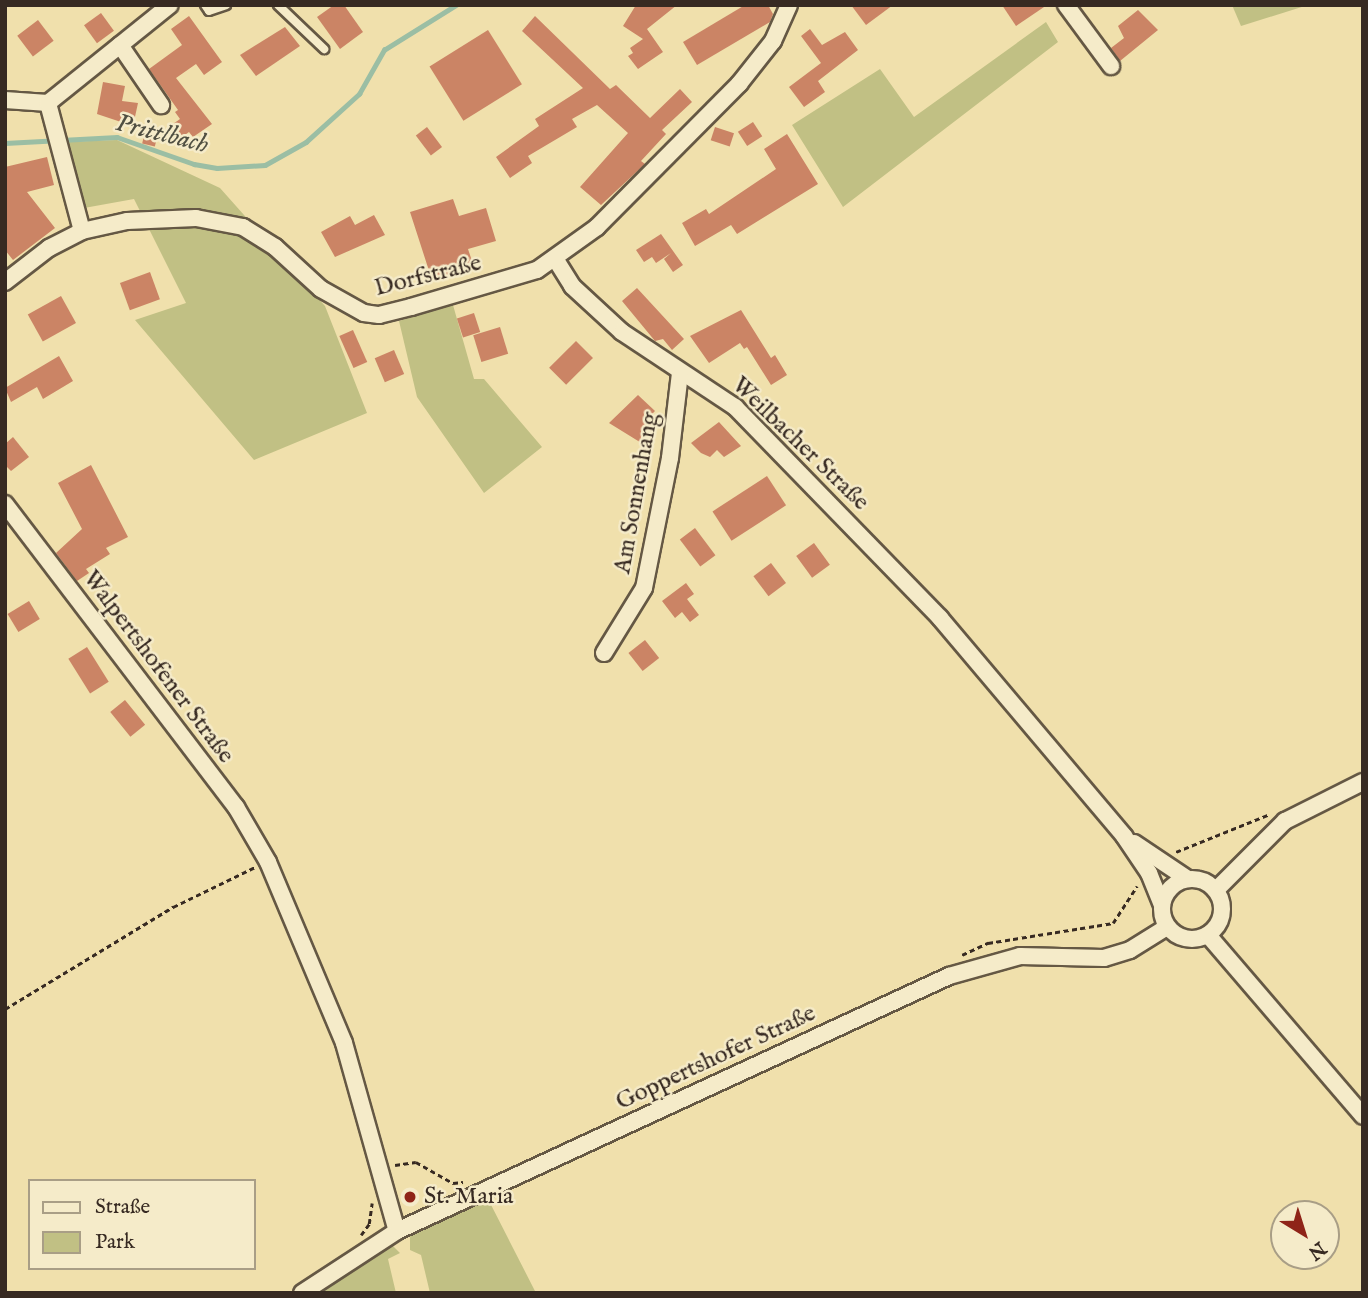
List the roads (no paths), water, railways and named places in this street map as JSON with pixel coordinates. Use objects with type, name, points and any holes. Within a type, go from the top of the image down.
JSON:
[{"type":"street","points":[[5,100],[48,103],[170,5]]},
{"type":"street","name":"Dorfstraße","points":[[5,282],[49,248],[82,231],[127,221],[216,219],[243,228],[275,247],[337,300],[379,315],[537,270],[556,260],[597,227],[739,84],[773,41],[789,5]]},
{"type":"street","points":[[1066,5],[1111,66]]},
{"type":"street","points":[[120,45],[161,105]]},
{"type":"street","points":[[48,103],[82,231]]},
{"type":"street","name":"Weilbacher Straße","points":[[556,260],[572,286],[622,332],[680,373],[736,407],[940,618],[1124,836]]},
{"type":"street","name":"Am Sonnenhang","points":[[604,653],[643,587],[670,458],[680,373]]},
{"type":"street","name":"Walpertshofener Straße","points":[[5,504],[236,807],[268,862],[344,1043],[397,1231]]},
{"type":"street","points":[[1216,890],[1284,821],[1363,782]]},
{"type":"street","points":[[1124,836],[1188,879],[1208,883],[1216,890],[1221,898],[1221,918],[1208,935],[1183,938],[1167,927],[1149,873],[1124,836]]},
{"type":"street","points":[[1162,906],[1172,885],[1188,879]]},
{"type":"street","name":"Goppertshofer Straße","points":[[302,1293],[397,1231],[949,976],[1020,956],[1104,958],[1130,950],[1167,927]]},
{"type":"street","points":[[1208,935],[1363,1116]]},
{"type":"lane","points":[[205,5],[209,11],[226,5]]},
{"type":"lane","points":[[278,5],[324,50]]},
{"type":"waterway","name":"Prittlbach","points":[[5,143],[117,137],[194,164],[217,168],[265,165],[306,142],[359,94],[384,50],[456,5]]},
{"type":"place","name":"St. Maria","points":[[410,1197]]}]
